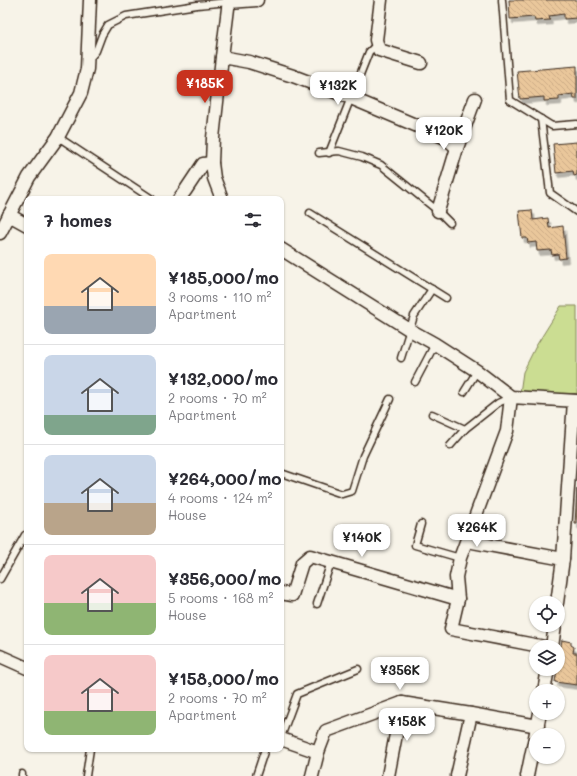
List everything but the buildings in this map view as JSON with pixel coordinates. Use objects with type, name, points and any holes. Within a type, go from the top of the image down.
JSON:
[{"type":"street","points":[[0,233],[29,177],[58,137],[80,93],[87,69],[90,0]]},
{"type":"street","points":[[221,196],[214,178],[212,163],[213,138],[229,1],[257,0]]},
{"type":"street","points":[[381,0],[376,40],[379,50],[421,63]]},
{"type":"street","points":[[222,57],[249,62],[293,76],[351,98],[446,138],[457,148]]},
{"type":"street","points":[[438,211],[457,148],[475,99]]},
{"type":"street","points":[[181,196],[203,164],[212,163]]},
{"type":"street","points":[[9,215],[24,223]]},
{"type":"street","points":[[284,251],[410,330],[435,344],[477,371],[512,397],[575,401],[563,559],[558,596]]},
{"type":"street","points":[[512,397],[507,431],[460,558],[456,577],[458,599],[451,629],[529,644]]},
{"type":"street","points":[[467,541],[563,559]]},
{"type":"street","points":[[284,594],[292,595],[302,563],[310,556],[458,599]]},
{"type":"street","points":[[0,656],[24,667]]},
{"type":"street","points":[[388,776],[402,703]]},
{"type":"street","points":[[312,776],[318,752],[326,731],[402,703],[538,726]]},
{"type":"street","points":[[457,776],[471,714]]},
{"type":"street","points":[[527,776],[539,720]]},
{"type":"street","points":[[284,739],[318,752]]},
{"type":"lane","points":[[502,0],[510,100],[552,126],[577,124]]},
{"type":"lane","points":[[87,60],[96,51],[102,35],[108,25],[126,16],[197,4],[229,1]]},
{"type":"lane","points":[[329,153],[369,52],[377,44]]},
{"type":"lane","points":[[541,119],[550,193],[577,212]]},
{"type":"lane","points":[[58,137],[147,196]]},
{"type":"lane","points":[[319,154],[339,152],[351,154],[381,165],[438,211],[450,223]]},
{"type":"lane","points":[[310,213],[446,298]]},
{"type":"lane","points":[[400,358],[414,316],[432,289]]},
{"type":"lane","points":[[415,382],[435,344]]},
{"type":"lane","points":[[464,392],[477,371]]},
{"type":"lane","points":[[450,446],[465,429],[498,403],[512,397]]},
{"type":"lane","points":[[284,474],[342,494],[352,491],[363,456],[390,399]]},
{"type":"lane","points":[[432,414],[465,429]]},
{"type":"lane","points":[[421,524],[415,545],[460,558]]},
{"type":"lane","points":[[0,579],[24,537]]},
{"type":"lane","points":[[317,604],[331,562]]},
{"type":"lane","points":[[284,730],[297,694],[358,669]]},
{"type":"lane","points":[[86,776],[90,752]]},
{"type":"lane","points":[[256,776],[264,752]]},
{"type":"green space","points":[[561,306],[577,306],[577,394],[520,393],[523,372],[536,346]]}]
